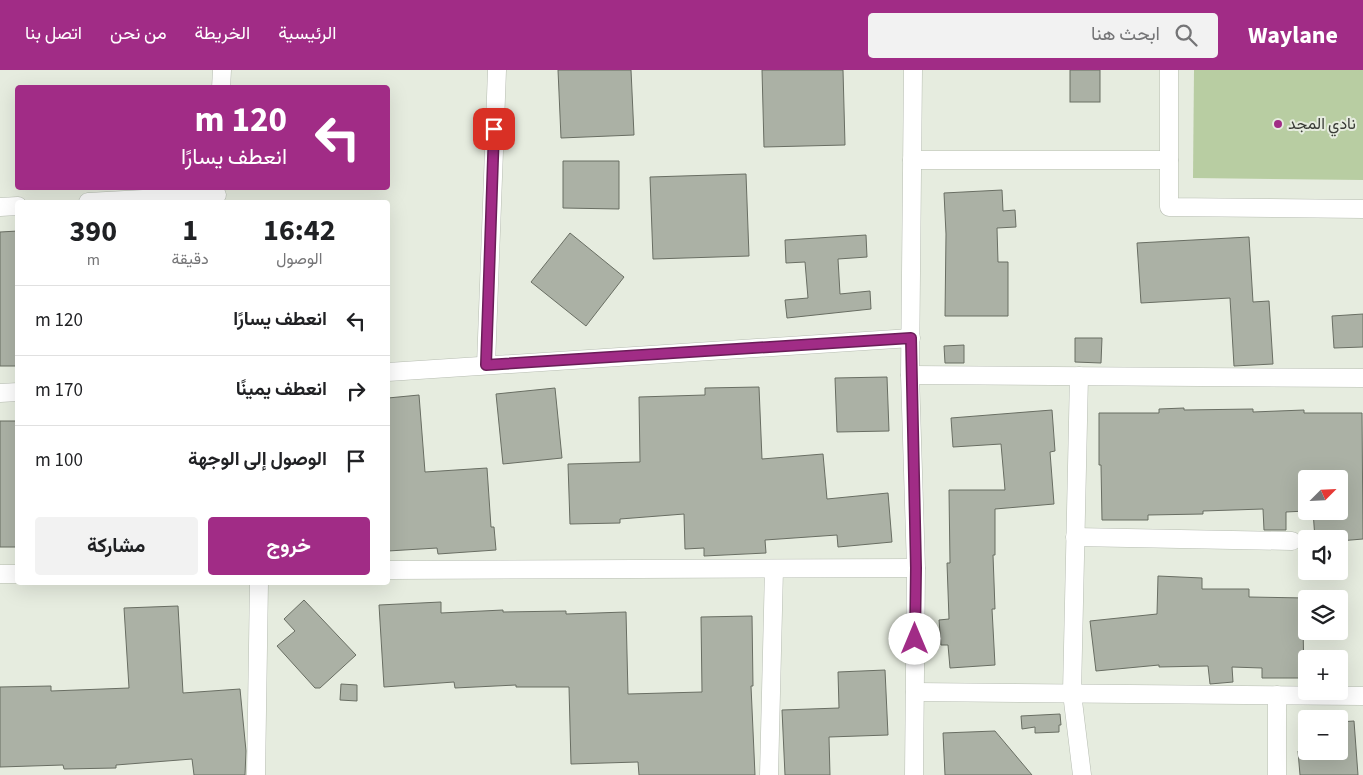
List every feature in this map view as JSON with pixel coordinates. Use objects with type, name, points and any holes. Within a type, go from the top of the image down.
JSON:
[{"type":"street","points":[[221,85],[222,70]]},
{"type":"street","points":[[486,365],[496,70]]},
{"type":"street","points":[[913,70],[910,375],[916,568],[914,775]]},
{"type":"street","points":[[1169,70],[1168,208],[1363,209]]},
{"type":"street","points":[[912,160],[1169,160]]},
{"type":"street","points":[[125,200],[217,195]]},
{"type":"street","points":[[0,208],[15,206]]},
{"type":"street","points":[[390,372],[911,338]]},
{"type":"street","points":[[910,375],[1363,378]]},
{"type":"street","points":[[1079,376],[1072,693],[1082,775]]},
{"type":"street","points":[[0,393],[15,392]]},
{"type":"street","points":[[1075,537],[1292,542]]},
{"type":"street","points":[[390,570],[916,568]]},
{"type":"street","points":[[769,775],[774,569]]},
{"type":"street","points":[[0,574],[15,574]]},
{"type":"street","points":[[256,775],[259,585]]},
{"type":"street","points":[[915,692],[1363,696]]},
{"type":"street","points":[[1277,695],[1277,775]]},
{"type":"green space","name":"نادي المجد","points":[[1194,70],[1363,70],[1363,180],[1193,178]]},
{"type":"building","points":[[558,70],[631,70],[634,135],[561,138]]},
{"type":"building","points":[[762,70],[843,70],[845,145],[764,147]]},
{"type":"building","points":[[1070,70],[1100,70],[1100,102],[1070,102]]},
{"type":"building","points":[[563,161],[619,161],[619,209],[563,208]]},
{"type":"building","points":[[746,174],[749,256],[653,259],[650,177]]},
{"type":"building","points":[[1002,190],[1003,211],[1015,210],[1016,227],[997,228],[998,262],[1008,262],[1008,316],[945,316],[946,234],[944,193]]},
{"type":"building","points":[[15,231],[15,366],[0,366],[0,232]]},
{"type":"building","points":[[570,233],[624,277],[586,326],[531,282]]},
{"type":"building","points":[[866,235],[867,257],[838,259],[840,294],[870,291],[871,309],[787,318],[785,300],[808,298],[805,262],[786,263],[785,240]]},
{"type":"building","points":[[1249,237],[1253,302],[1269,301],[1273,364],[1234,366],[1230,298],[1141,303],[1137,243]]},
{"type":"building","points":[[1363,314],[1363,347],[1334,348],[1332,316]]},
{"type":"building","points":[[1075,338],[1102,338],[1101,363],[1075,362]]},
{"type":"building","points":[[964,345],[964,363],[945,363],[944,346]]},
{"type":"building","points":[[887,377],[889,431],[837,432],[835,378]]},
{"type":"building","points":[[759,387],[762,459],[823,454],[827,499],[888,493],[892,542],[838,547],[837,535],[765,540],[766,553],[704,556],[704,548],[685,549],[684,514],[620,519],[620,523],[570,524],[568,464],[640,462],[639,397],[705,395],[705,388]]},
{"type":"building","points":[[555,388],[562,458],[503,464],[496,394]]},
{"type":"building","points":[[419,395],[425,472],[487,468],[491,527],[494,527],[496,550],[438,554],[437,548],[390,551],[390,398]]},
{"type":"building","points":[[1159,409],[1253,409],[1253,412],[1304,410],[1304,413],[1362,413],[1363,539],[1348,540],[1348,530],[1314,530],[1314,520],[1348,520],[1348,470],[1298,470],[1298,511],[1286,512],[1286,530],[1264,530],[1263,509],[1203,511],[1203,514],[1148,515],[1148,520],[1102,520],[1099,413],[1159,413]]},
{"type":"building","points":[[1052,410],[1055,451],[1050,452],[1054,504],[995,509],[995,555],[993,555],[995,609],[992,609],[995,665],[950,668],[948,645],[941,645],[939,620],[949,619],[947,563],[950,563],[949,490],[1005,490],[1001,444],[953,447],[951,418]]},
{"type":"building","points":[[0,421],[15,421],[15,547],[0,547]]},
{"type":"building","points":[[1158,576],[1202,578],[1202,589],[1249,589],[1249,597],[1298,598],[1298,640],[1303,640],[1303,650],[1298,650],[1298,678],[1262,678],[1262,668],[1232,667],[1233,682],[1210,684],[1208,666],[1159,667],[1159,665],[1096,671],[1090,621],[1157,614]]},
{"type":"building","points":[[304,600],[356,655],[320,688],[315,688],[277,646],[295,631],[284,619]]},
{"type":"building","points":[[441,602],[441,613],[503,610],[503,612],[566,611],[566,614],[626,612],[628,694],[702,692],[701,617],[752,616],[753,686],[751,686],[755,775],[639,775],[638,762],[571,764],[569,687],[516,687],[516,685],[455,688],[454,682],[384,687],[379,605]]},
{"type":"building","points":[[178,606],[183,693],[240,689],[246,751],[245,775],[194,775],[192,759],[116,765],[116,768],[64,769],[63,765],[0,767],[0,687],[51,686],[51,691],[129,688],[124,608]]},
{"type":"building","points":[[885,670],[888,735],[829,737],[830,775],[785,775],[782,710],[839,708],[838,672]]},
{"type":"building","points":[[341,684],[357,685],[357,701],[340,700]]},
{"type":"building","points":[[1060,714],[1061,725],[1059,725],[1059,732],[1035,733],[1035,727],[1022,729],[1021,716]]},
{"type":"building","points":[[1348,721],[1354,721],[1358,775],[1300,775],[1299,760],[1348,760]]},
{"type":"building","points":[[995,731],[1032,775],[945,775],[943,733]]},
{"type":"place","name":"نادي المجد","points":[[1278,124]]},
{"type":"route","points":[[494,129],[486,365],[911,338],[910,375],[916,568],[915,639]]}]
